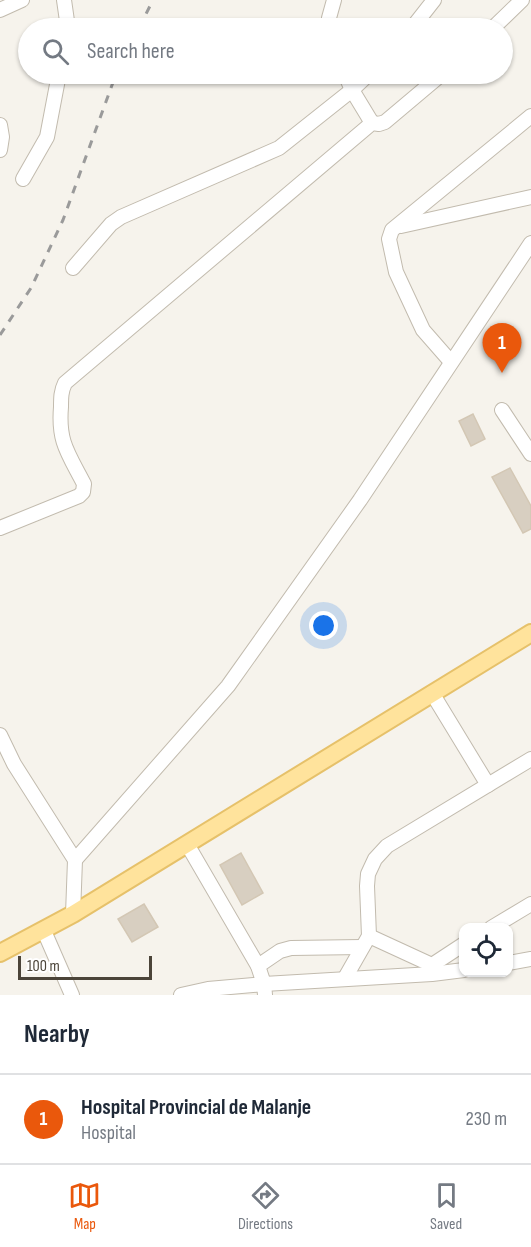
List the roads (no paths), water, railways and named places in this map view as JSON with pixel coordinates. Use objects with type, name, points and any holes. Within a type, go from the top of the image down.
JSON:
[{"type":"main road","points":[[0,953],[73,914],[531,633]]},
{"type":"street","points":[[0,10],[22,0]]},
{"type":"street","points":[[64,0],[67,18]]},
{"type":"street","points":[[329,18],[334,0]]},
{"type":"street","points":[[420,18],[434,0]]},
{"type":"street","points":[[503,18],[522,0]]},
{"type":"street","points":[[23,179],[47,137],[57,84]]},
{"type":"street","points":[[349,84],[372,123]]},
{"type":"street","points":[[73,268],[111,224],[121,217],[279,148],[358,84]]},
{"type":"street","points":[[0,528],[79,496],[83,492],[84,484],[61,438],[59,427],[62,389],[65,383],[372,123],[385,122],[430,84]]},
{"type":"street","points":[[451,362],[423,330],[396,272],[388,239],[392,230],[531,116]]},
{"type":"street","points":[[0,125],[2,137],[0,150]]},
{"type":"street","points":[[398,227],[531,197]]},
{"type":"street","points":[[75,860],[228,686],[360,500],[531,243]]},
{"type":"street","points":[[502,410],[531,454]]},
{"type":"street","points":[[432,693],[488,785]]},
{"type":"street","points":[[0,735],[14,764],[75,860],[73,914]]},
{"type":"street","points":[[345,978],[365,941],[368,874],[375,859],[387,846],[531,759]]},
{"type":"street","points":[[187,844],[258,966],[265,989]]},
{"type":"street","points":[[498,923],[531,904]]},
{"type":"street","points":[[44,931],[72,995]]},
{"type":"street","points":[[258,966],[280,951],[291,948],[365,941],[432,970]]},
{"type":"street","points":[[432,970],[437,960],[459,947]]},
{"type":"street","points":[[513,962],[531,959]]},
{"type":"street","points":[[181,995],[208,989],[265,989],[345,978],[459,969]]},
{"type":"railway","points":[[144,18],[153,0]]},
{"type":"railway","points":[[0,335],[31,288],[63,220],[112,84]]},
{"type":"place","name":"Hospital Provincial de Malanje","points":[[502,373]]}]
